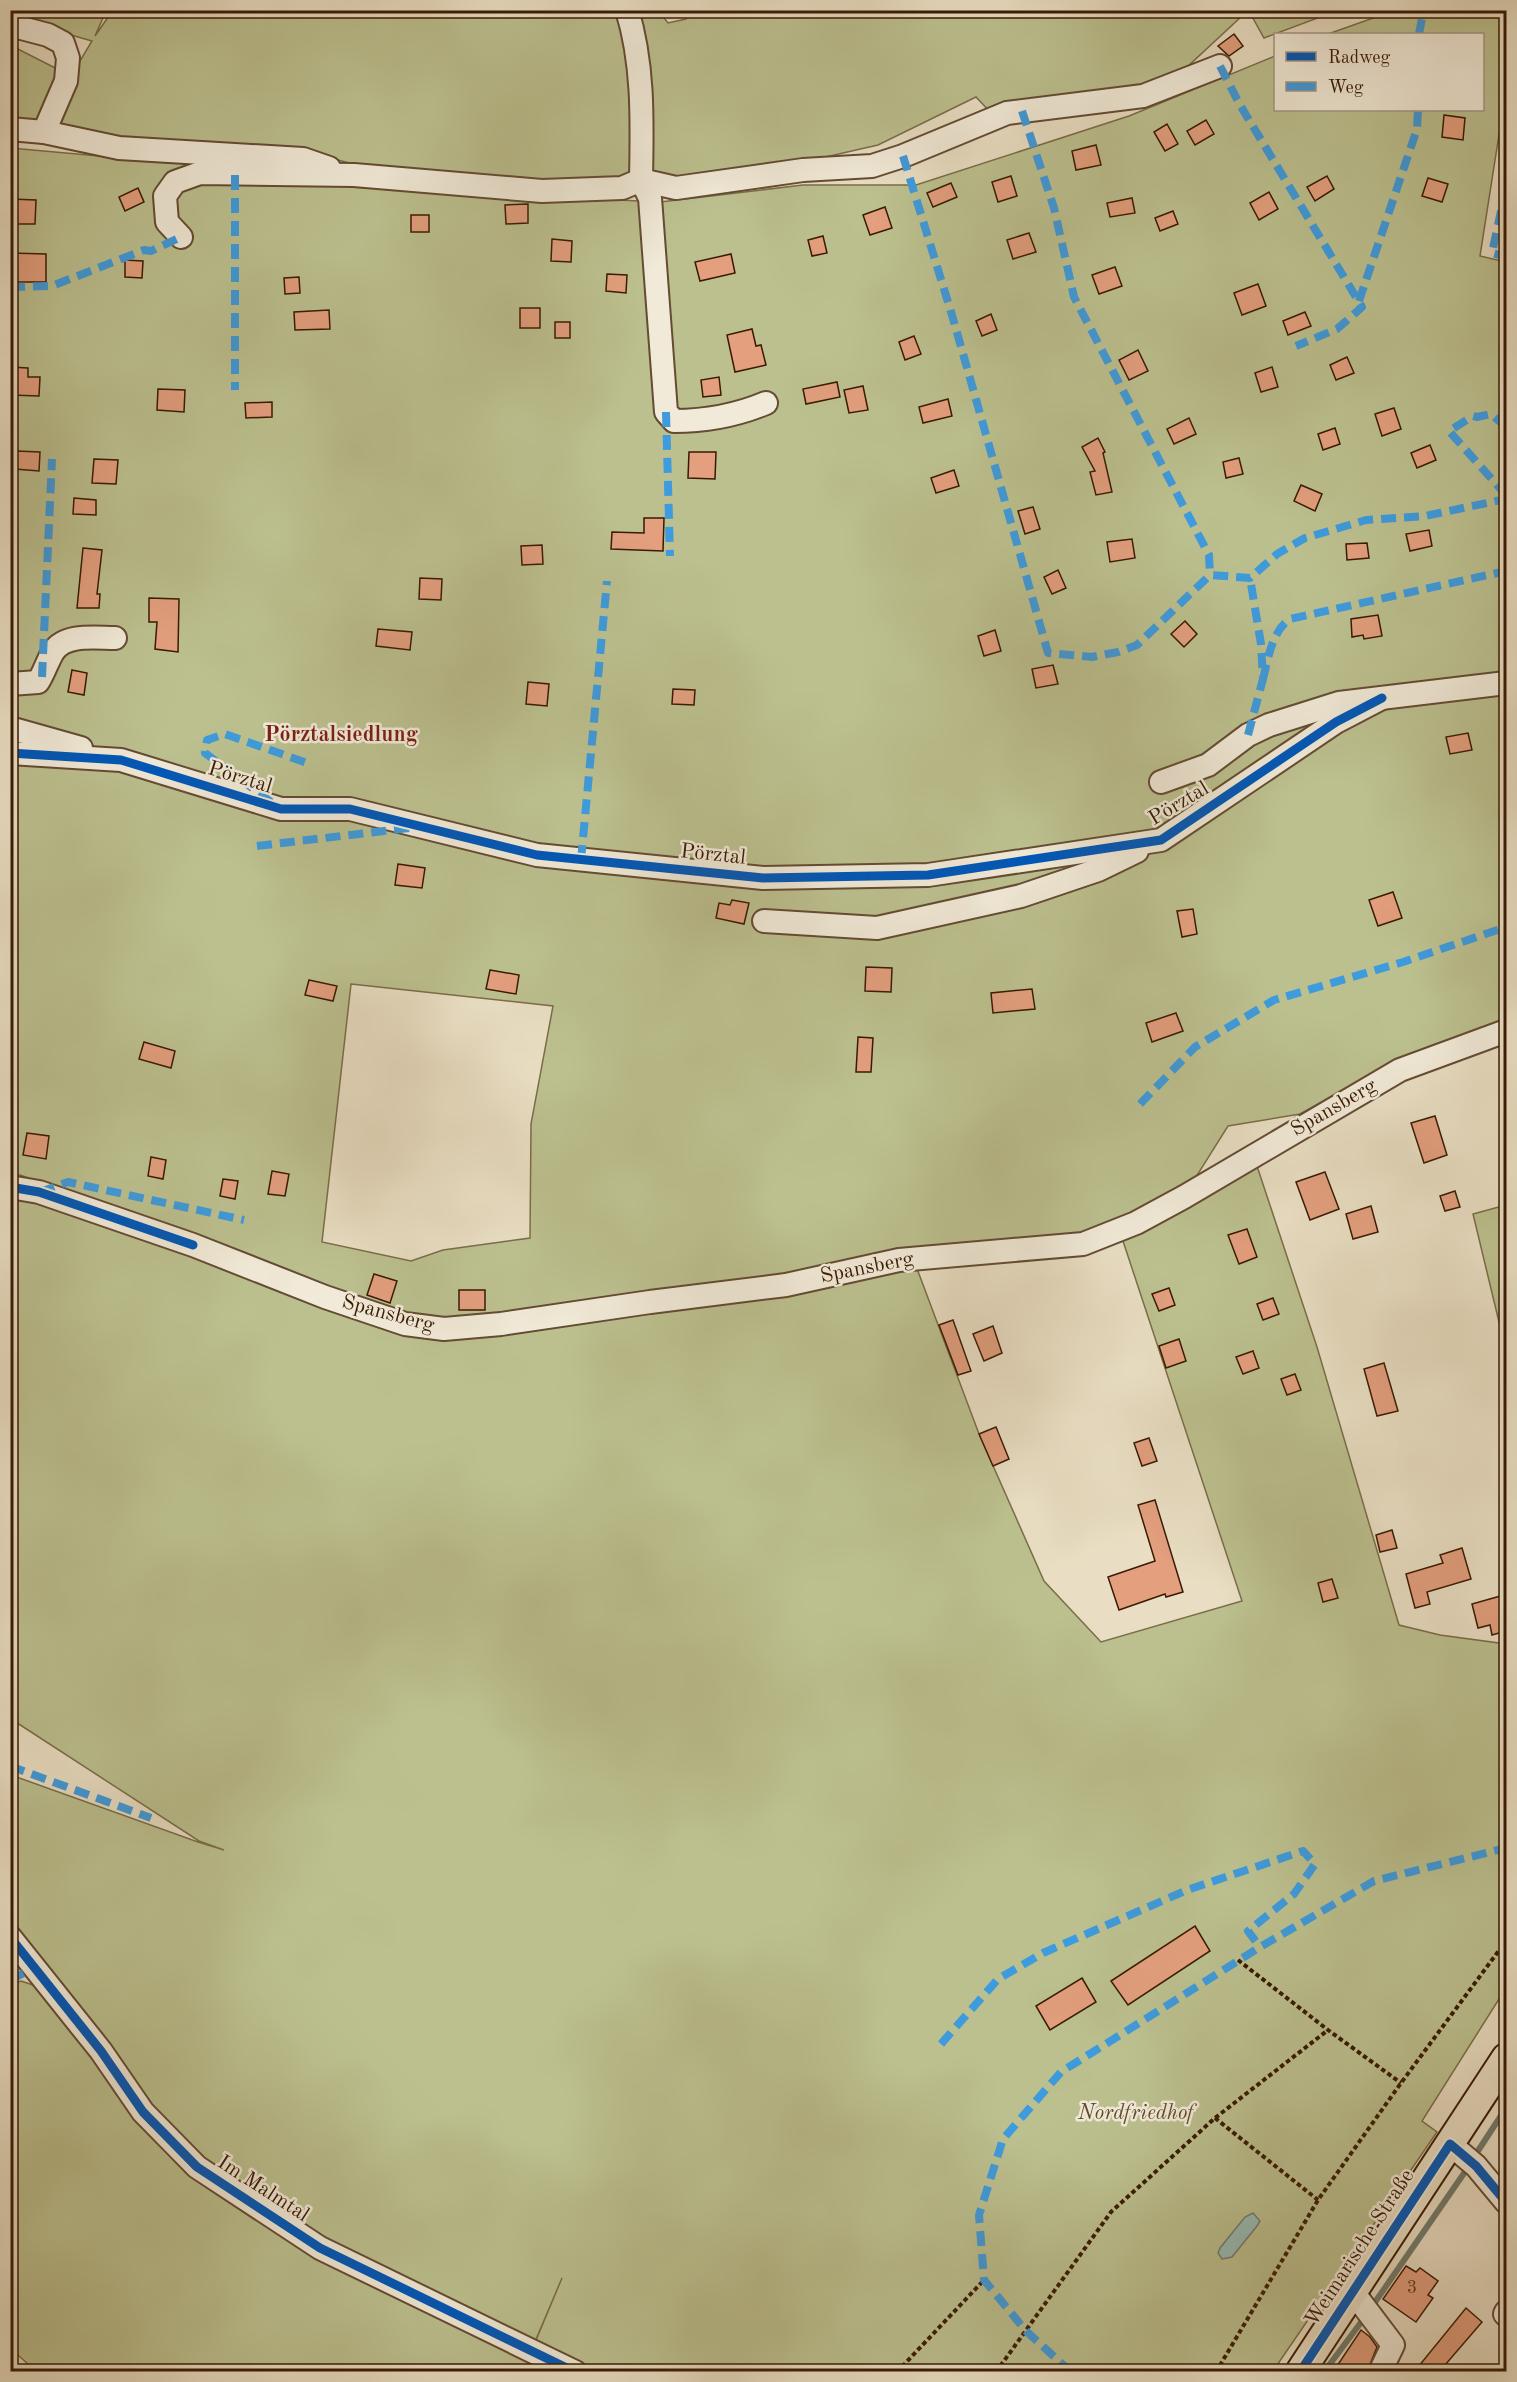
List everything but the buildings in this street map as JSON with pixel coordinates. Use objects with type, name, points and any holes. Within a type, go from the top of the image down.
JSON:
[{"type":"main road","name":"Weimarische Straße","points":[[1300,2372],[1464,2155],[1506,2058]]},
{"type":"street","points":[[627,10],[636,40],[642,109],[641,180],[651,198],[666,412],[674,421],[711,420],[739,414],[766,403]]},
{"type":"street","points":[[10,25],[48,35],[63,43],[68,58],[66,81],[44,132]]},
{"type":"street","points":[[181,237],[167,222],[165,196],[175,182],[200,173],[354,175],[542,191],[622,188],[641,180],[676,188],[803,170],[872,166],[903,156],[1007,113],[1143,96],[1220,66]]},
{"type":"street","points":[[10,129],[44,132],[119,148],[303,159],[354,175]]},
{"type":"street","points":[[10,684],[38,682],[53,652],[60,644],[73,639],[115,638]]},
{"type":"street","name":"Pörztal","points":[[1161,782],[1208,765],[1248,735],[1269,725],[1339,703],[1506,683]]},
{"type":"street","name":"Pörztal","points":[[10,753],[121,760],[282,809],[350,809],[537,855],[763,878],[928,876],[1161,840],[1336,722],[1382,698]]},
{"type":"street","points":[[10,728],[121,760]]},
{"type":"street","points":[[764,921],[877,928],[1021,896],[1098,870],[1161,840]]},
{"type":"street","name":"Spansberg","points":[[10,1186],[39,1192],[193,1245],[325,1297],[405,1324],[444,1329],[567,1315],[786,1285],[899,1260],[997,1249],[1083,1244],[1136,1223],[1184,1197],[1400,1070],[1506,1031]]},
{"type":"street","name":"Im Malmtal","points":[[10,1938],[101,2051],[143,2112],[197,2167],[320,2248],[575,2372]]},
{"type":"street","points":[[1464,2155],[1506,2202]]},
{"type":"street","points":[[1356,2296],[1393,2345],[1380,2372]]},
{"type":"path","points":[[1216,2372],[1318,2200],[1506,1941]]},
{"type":"path","points":[[1238,1960],[1401,2083]]},
{"type":"path","points":[[996,2372],[1111,2212],[1215,2118],[1328,2030]]},
{"type":"path","points":[[1215,2118],[1318,2200]]},
{"type":"path","points":[[897,2372],[984,2280]]},
{"type":"green space","points":[[11,10],[106,11],[95,36],[113,10],[658,10],[668,23],[686,19],[689,10],[1241,10],[1243,15],[1187,67],[1134,91],[991,113],[976,97],[878,145],[808,161],[674,180],[544,185],[392,174],[334,159],[180,146],[11,122],[10,45],[71,76],[92,41],[11,18]]},
{"type":"green space","points":[[1249,10],[1339,10],[1264,38]]},
{"type":"green space","points":[[1393,11],[1506,11],[1506,90],[1480,256],[1506,262],[1506,1022],[1405,1057],[1300,1114],[1228,1126],[1191,1185],[1084,1238],[575,1310],[432,1319],[381,1308],[276,1265],[20,1175],[11,1174],[11,148],[199,165],[350,187],[660,202],[803,185],[916,185],[1129,116],[1274,56],[1274,111],[1484,111],[1484,33],[1331,33]],"holes":[[[351,984],[553,1006],[531,1124],[530,1238],[443,1250],[411,1261],[322,1242]]]},
{"type":"green space","name":"Nordfriedhof","points":[[1255,1160],[1317,1347],[1399,1625],[1440,1635],[1506,1644],[1506,1988],[1422,2121],[1437,2132],[1273,2371],[592,2371],[534,2345],[562,2278],[534,2344],[326,2242],[203,2159],[149,2106],[103,2036],[46,1964],[11,1925],[11,1775],[224,1850],[199,1841],[11,1719],[11,1194],[39,1198],[408,1335],[916,1266],[979,1434],[1044,1581],[1101,1642],[1242,1601],[1121,1235]]},
{"type":"green space","points":[[1506,1205],[1506,1351],[1473,1214]]},
{"type":"green space","points":[[21,1981],[48,1990],[196,2170],[549,2371],[37,2372],[11,2349],[10,1985]]},
{"type":"water","points":[[1253,2213],[1260,2221],[1257,2226],[1232,2257],[1222,2259],[1218,2253],[1220,2248],[1245,2217]]},
{"type":"waterway","points":[[1474,2157],[1506,2108]]},
{"type":"waterway","points":[[1371,2308],[1469,2166]]},
{"type":"waterway","points":[[1324,2372],[1365,2317]]},
{"type":"marked path","points":[[1419,33],[1423,13],[1427,10]]},
{"type":"marked path","points":[[1220,66],[1240,105],[1362,307],[1337,329],[1296,346]]},
{"type":"marked path","points":[[1022,111],[1054,208],[1074,297],[1209,555],[1210,575]]},
{"type":"marked path","points":[[1359,301],[1417,129],[1418,111]]},
{"type":"marked path","points":[[903,156],[952,315],[1048,653],[1092,657],[1118,652],[1137,645],[1210,575],[1250,578],[1277,554],[1305,538],[1366,520],[1425,516],[1506,499]]},
{"type":"marked path","points":[[235,175],[235,390]]},
{"type":"marked path","points":[[1506,188],[1492,253],[1506,257]]},
{"type":"marked path","points":[[10,287],[52,286],[144,250],[151,251],[181,237]]},
{"type":"marked path","points":[[666,412],[670,556]]},
{"type":"marked path","points":[[1506,427],[1491,414],[1473,416],[1449,431],[1506,495]]},
{"type":"marked path","points":[[42,677],[52,459]]},
{"type":"marked path","points":[[1263,679],[1275,638],[1290,619],[1506,571]]},
{"type":"marked path","points":[[1248,735],[1263,679],[1261,644],[1250,578]]},
{"type":"marked path","points":[[581,860],[607,581]]},
{"type":"marked path","points":[[271,802],[205,753],[207,740],[225,734],[310,764]]},
{"type":"marked path","points":[[257,846],[409,828]]},
{"type":"marked path","points":[[1140,1104],[1195,1047],[1274,1000],[1403,962],[1506,927]]},
{"type":"marked path","points":[[40,1192],[68,1182],[244,1220]]},
{"type":"marked path","points":[[10,1766],[151,1818]]},
{"type":"marked path","points":[[1071,2372],[1026,2331],[984,2280],[979,2215],[1003,2139],[1061,2072],[1260,1947],[1374,1881],[1506,1848]]},
{"type":"marked path","points":[[941,2044],[998,1979],[1043,1953],[1187,1890],[1303,1851],[1315,1864],[1294,1894],[1248,1931],[1260,1947]]},
{"type":"marked path","points":[[10,1980],[35,1967]]},
{"type":"cycle path","points":[[10,753],[121,760],[281,809],[350,809],[537,855],[763,878],[928,875],[1161,840],[1336,722],[1382,698]]},
{"type":"cycle path","points":[[10,1187],[39,1192],[193,1245]]},
{"type":"cycle path","points":[[10,1937],[101,2051],[143,2112],[197,2167],[320,2248],[575,2372]]},
{"type":"cycle path","points":[[1300,2372],[1450,2144],[1476,2166],[1506,2202]]},
{"type":"district","name":"Pörztalsiedlung","points":[[341,735]]}]
